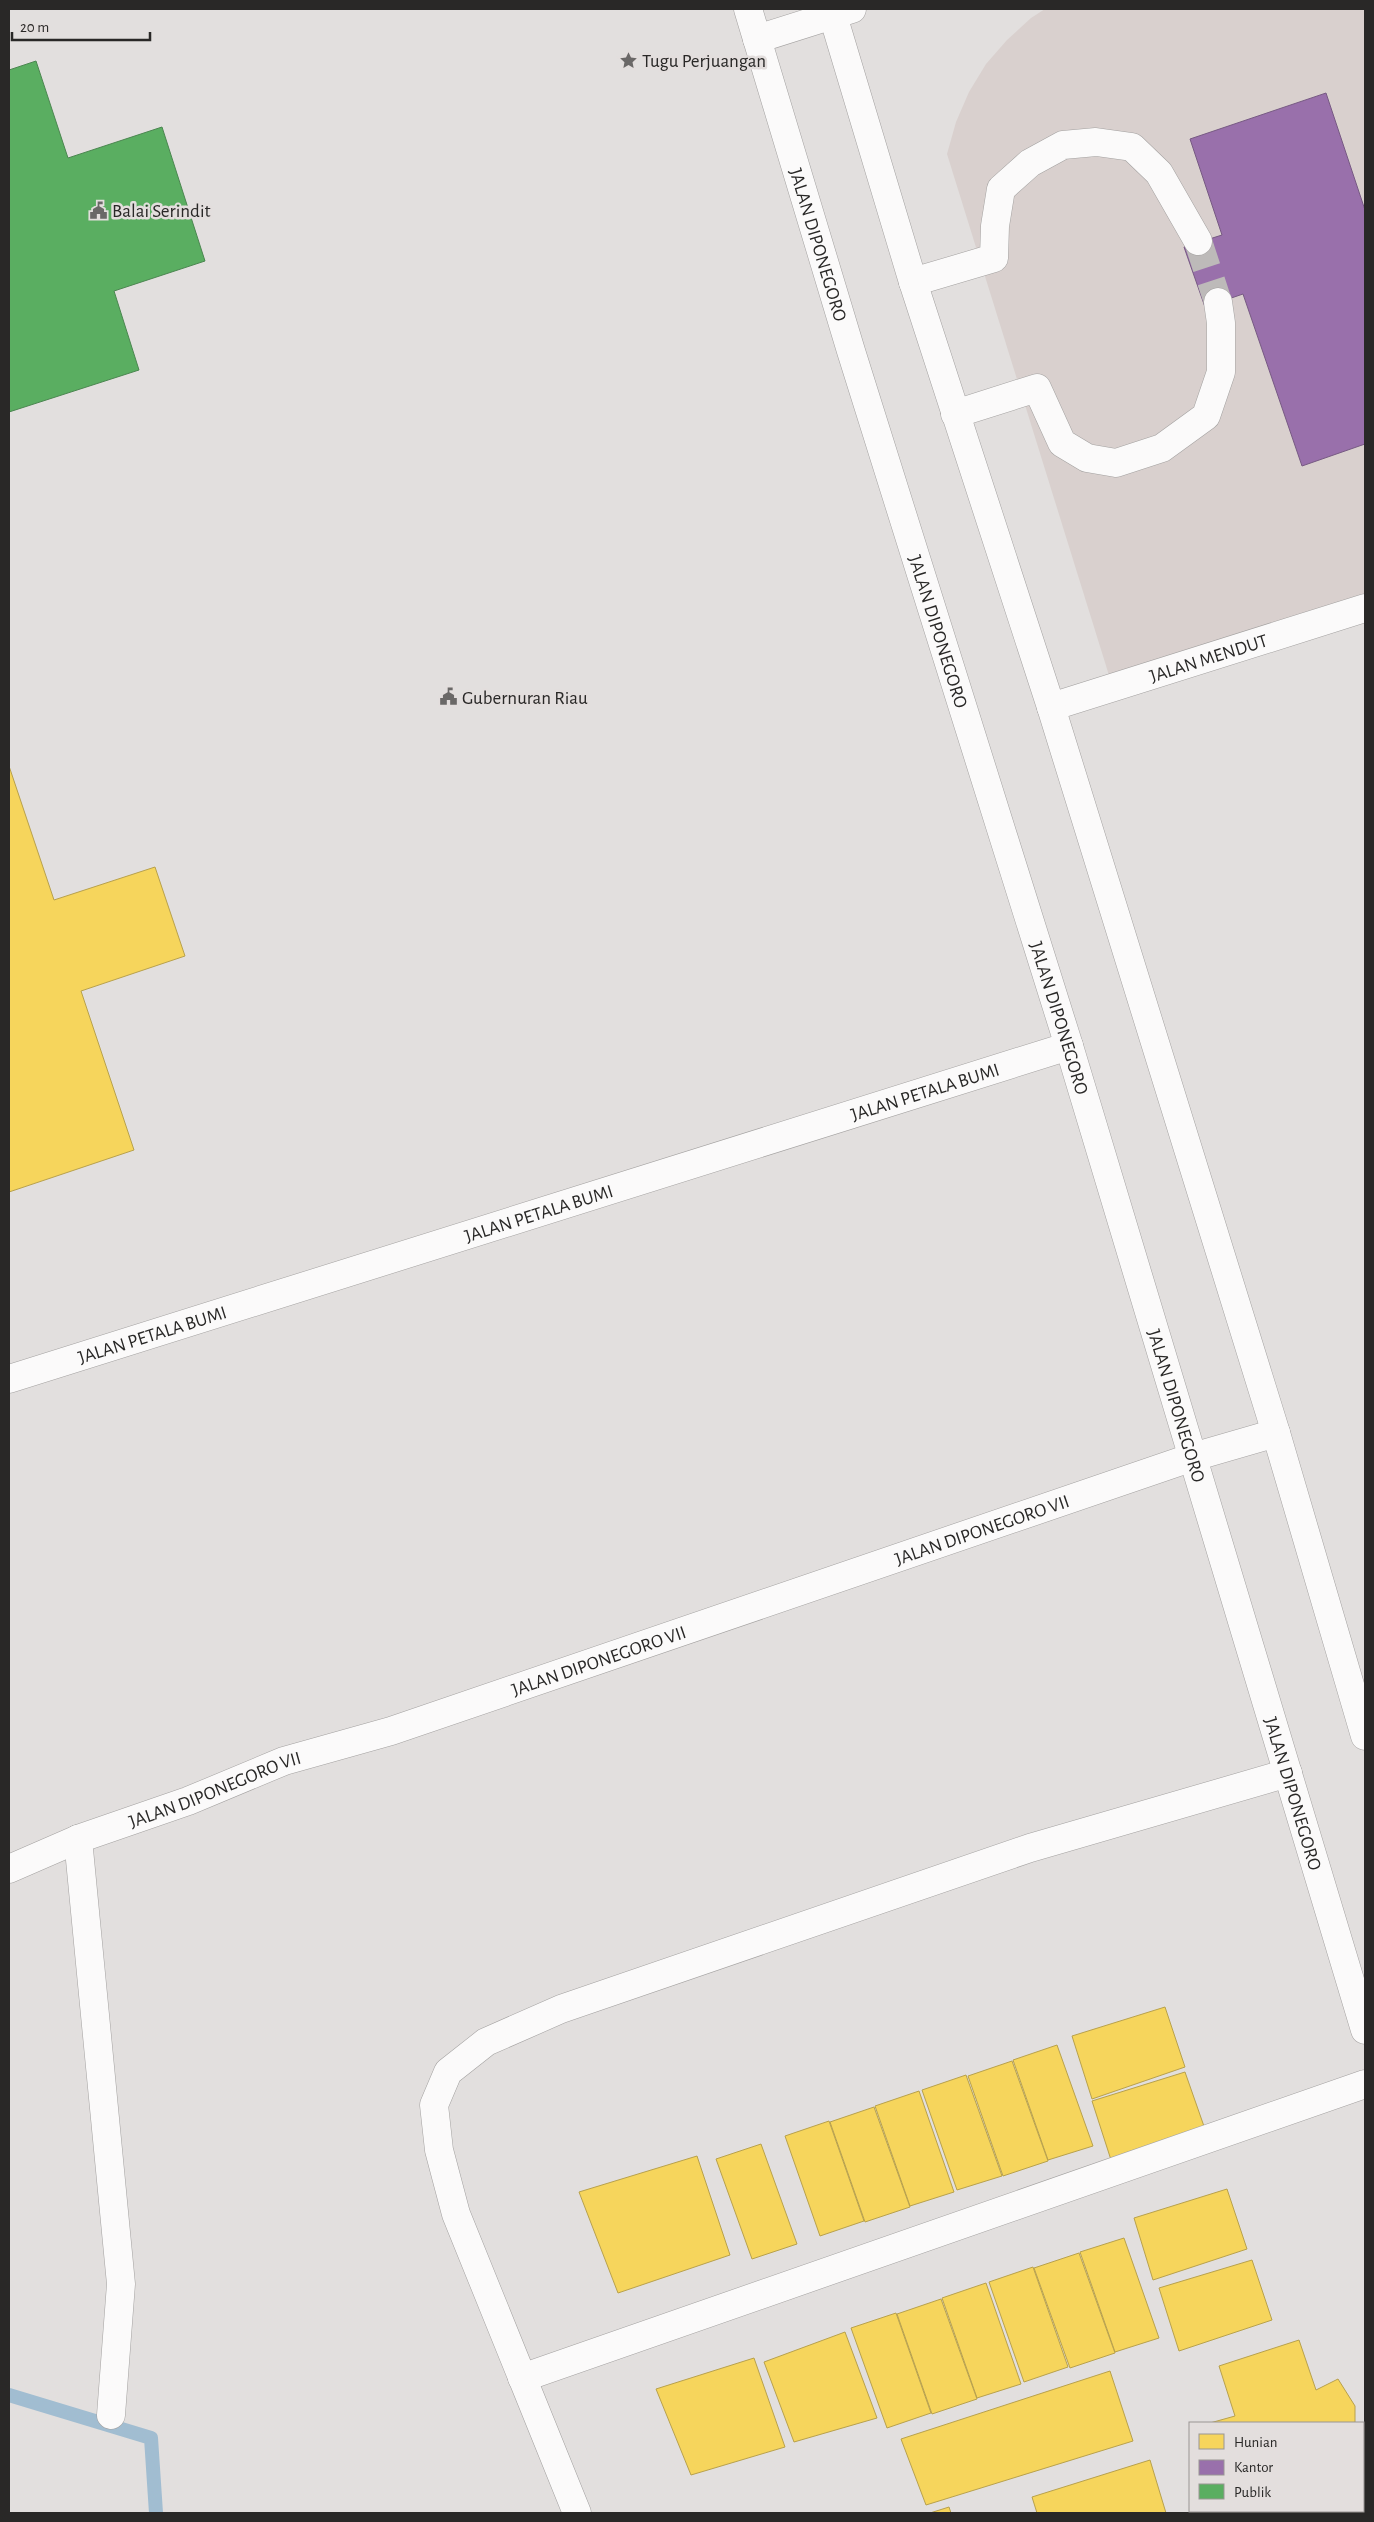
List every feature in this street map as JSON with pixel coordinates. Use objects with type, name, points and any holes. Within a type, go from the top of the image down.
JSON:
[{"type":"street","name":"JALAN DIPONEGORO","points":[[748,9],[851,351],[1069,1046],[1365,2030]]},
{"type":"street","points":[[757,39],[839,11],[913,282],[1051,706],[1276,1433],[1365,1736]]},
{"type":"street","points":[[913,282],[994,258],[995,226],[1001,189],[1030,163],[1063,146],[1096,142],[1132,146],[1159,174],[1198,241]]},
{"type":"street","points":[[955,414],[1037,388],[1062,443],[1087,458],[1116,463],[1162,448],[1206,416],[1221,372],[1221,324],[1218,302]]},
{"type":"street","name":"JALAN MENDUT","points":[[1051,706],[1365,608]]},
{"type":"street","name":"JALAN PETALA BUMI","points":[[9,1379],[1069,1046]]},
{"type":"street","name":"JALAN DIPONEGORO VII","points":[[9,1869],[78,1839],[188,1800],[284,1761],[391,1731],[1192,1457],[1276,1433]]},
{"type":"street","points":[[577,2513],[456,2214],[439,2150],[434,2105],[448,2072],[486,2042],[561,2008],[1030,1848],[1288,1772]]},
{"type":"street","points":[[78,1839],[121,2284],[111,2415]]},
{"type":"street","points":[[522,2378],[1365,2084]]},
{"type":"shaded area","points":[[1045,9],[1365,9],[1365,603],[1112,685],[947,154],[956,122],[969,92],[986,64],[1007,40],[1031,18]]},
{"type":"building: Hunian","points":[[9,766],[54,900],[155,867],[185,956],[81,991],[134,1150],[9,1192]]},
{"type":"building: Hunian","points":[[1165,2007],[1185,2067],[1092,2099],[1072,2036]]},
{"type":"building: Hunian","points":[[1057,2045],[1093,2146],[1048,2160],[1013,2060]]},
{"type":"building: Hunian","points":[[1012,2061],[1048,2161],[1003,2176],[968,2076]]},
{"type":"building: Hunian","points":[[1185,2072],[1206,2132],[1112,2163],[1092,2101]]},
{"type":"building: Hunian","points":[[966,2075],[1002,2176],[957,2190],[922,2090]]},
{"type":"building: Hunian","points":[[919,2091],[954,2192],[910,2206],[875,2106]]},
{"type":"building: Hunian","points":[[874,2107],[910,2207],[865,2222],[830,2122]]},
{"type":"building: Hunian","points":[[829,2121],[864,2221],[820,2236],[785,2136]]},
{"type":"building: Hunian","points":[[761,2144],[797,2244],[752,2259],[716,2159]]},
{"type":"building: Hunian","points":[[697,2156],[730,2255],[618,2293],[579,2192]]},
{"type":"building: Hunian","points":[[1227,2189],[1247,2249],[1153,2280],[1134,2218]]},
{"type":"building: Hunian","points":[[1124,2238],[1159,2338],[1115,2352],[1080,2252]]},
{"type":"building: Hunian","points":[[1079,2253],[1115,2353],[1070,2368],[1034,2268]]},
{"type":"building: Hunian","points":[[1252,2260],[1272,2320],[1179,2351],[1159,2288]]},
{"type":"building: Hunian","points":[[1033,2267],[1068,2367],[1024,2382],[989,2282]]},
{"type":"building: Hunian","points":[[986,2283],[1021,2384],[977,2398],[942,2298]]},
{"type":"building: Hunian","points":[[941,2299],[977,2399],[932,2414],[897,2314]]},
{"type":"building: Hunian","points":[[896,2313],[931,2413],[887,2428],[851,2328]]},
{"type":"building: Hunian","points":[[845,2332],[877,2418],[794,2442],[764,2362]]},
{"type":"building: Hunian","points":[[1299,2340],[1316,2390],[1338,2379],[1355,2406],[1355,2422],[1214,2422],[1235,2416],[1219,2366]]},
{"type":"building: Hunian","points":[[754,2358],[785,2447],[691,2475],[656,2389]]},
{"type":"building: Hunian","points":[[1110,2371],[1133,2441],[926,2505],[901,2439]]},
{"type":"building: Hunian","points":[[1150,2460],[1166,2513],[1037,2513],[1032,2497]]},
{"type":"building: Hunian","points":[[949,2507],[951,2513],[930,2513]]},
{"type":"building: Hunian","points":[[1214,2512],[1280,2512],[1277,2513]]},
{"type":"building: Kantor","points":[[1326,93],[1365,210],[1365,444],[1302,466],[1243,294],[1205,307],[1184,247],[1222,235],[1190,139]]},
{"type":"building: Publik","name":"Balai Serindit","points":[[36,61],[68,158],[162,127],[205,261],[114,291],[139,370],[9,412],[9,70]]},
{"type":"waterway","points":[[9,2395],[151,2438],[156,2513]]},
{"type":"tunnel","points":[[1198,241],[1218,302]]},
{"type":"place","name":"Tugu Perjuangan","points":[[628,60]]},
{"type":"place","name":"Balai Serindit","points":[[98,210]]},
{"type":"place","name":"Gubernuran Riau","points":[[448,697]]}]
